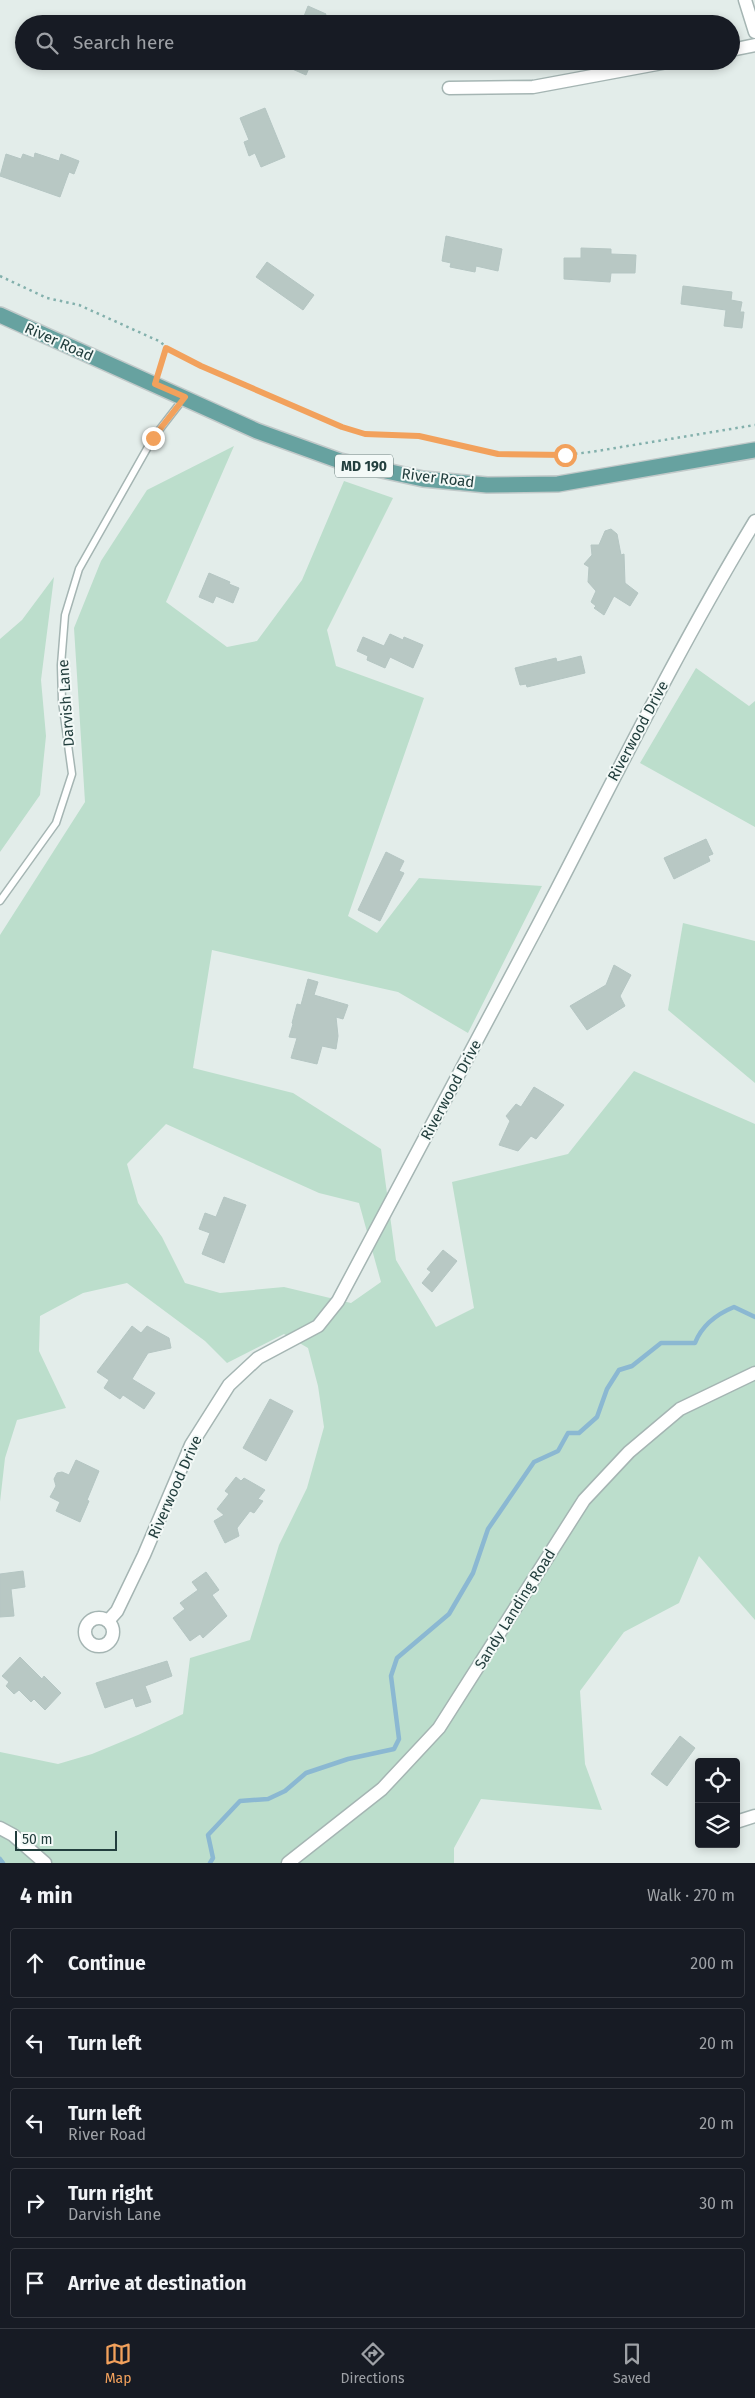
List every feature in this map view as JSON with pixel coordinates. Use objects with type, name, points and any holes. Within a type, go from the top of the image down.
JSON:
[{"type":"main road","name":"River Road","points":[[0,315],[257,431],[340,461],[424,479],[487,484],[558,484],[755,450]]},
{"type":"street","points":[[745,0],[755,32]]},
{"type":"street","points":[[740,48],[755,45]]},
{"type":"street","points":[[449,88],[533,87],[625,70]]},
{"type":"street","name":"Riverwood Drive","points":[[108,1621],[116,1611],[144,1555],[191,1445],[229,1385],[258,1358],[318,1326],[338,1301],[482,1032],[660,689],[717,585],[755,521]]},
{"type":"street","name":"Sandy Landing Road","points":[[288,1863],[382,1789],[439,1728],[584,1500],[623,1458],[680,1409],[755,1373]]},
{"type":"street","points":[[740,1821],[755,1816]]},
{"type":"street","points":[[0,1828],[27,1846],[45,1863]]},
{"type":"lane","name":"Darvish Lane","points":[[0,901],[56,824],[72,774],[62,701],[61,665],[65,615],[79,569],[153,438],[185,397]]},
{"type":"path","points":[[0,276],[47,298],[79,305],[161,342],[166,348],[201,366],[342,427],[365,434],[419,436],[498,454],[565,455],[755,425]]},
{"type":"path","points":[[155,384],[166,348]]},
{"type":"green space","points":[[234,446],[166,602],[227,647],[257,641],[302,580],[344,481],[393,498],[327,630],[336,666],[424,698],[348,916],[377,933],[419,878],[542,886],[468,1033],[398,992],[212,950],[193,1068],[293,1093],[381,1149],[396,1260],[436,1327],[474,1308],[452,1182],[568,1154],[634,1071],[755,1124],[755,1620],[699,1556],[679,1603],[624,1632],[580,1691],[585,1764],[602,1810],[481,1799],[454,1848],[454,1863],[0,1863],[0,1752],[58,1764],[92,1754],[138,1735],[183,1714],[190,1658],[250,1640],[279,1545],[307,1488],[324,1427],[318,1386],[308,1348],[284,1334],[227,1363],[205,1341],[127,1283],[83,1293],[40,1316],[39,1351],[66,1408],[17,1420],[5,1458],[0,1502],[0,935],[85,802],[74,628],[101,561],[147,490]],"holes":[[[166,1124],[319,1193],[359,1203],[381,1282],[351,1303],[284,1287],[220,1293],[185,1283],[162,1237],[138,1203],[127,1164]]]},
{"type":"green space","points":[[54,577],[41,680],[46,736],[40,795],[0,852],[0,639],[22,620]]},
{"type":"green space","points":[[696,668],[749,706],[755,701],[755,827],[640,763]]},
{"type":"green space","points":[[683,923],[755,941],[755,1083],[668,1010]]},
{"type":"building","points":[[308,6],[326,14],[326,15],[304,15]]},
{"type":"building","points":[[295,70],[308,70],[306,75]]},
{"type":"building","points":[[265,108],[285,157],[261,167],[255,153],[249,156],[244,142],[249,140],[240,118]]},
{"type":"building","points":[[35,153],[59,161],[61,154],[79,161],[74,174],[69,172],[60,197],[0,176],[6,154],[21,159],[23,154],[34,158]]},
{"type":"building","points":[[446,236],[502,249],[498,271],[476,266],[475,272],[450,267],[451,263],[442,261]]},
{"type":"building","points":[[581,248],[611,249],[611,254],[636,255],[635,273],[611,273],[610,282],[564,279],[564,258],[581,258]]},
{"type":"building","points":[[267,262],[314,295],[303,310],[256,277]]},
{"type":"building","points":[[683,286],[732,292],[731,300],[742,302],[740,312],[744,312],[742,328],[724,326],[726,310],[681,304]]},
{"type":"building","points":[[611,529],[617,534],[621,555],[624,554],[625,583],[638,593],[630,606],[614,596],[604,615],[594,608],[596,606],[591,602],[596,591],[588,582],[589,567],[584,564],[592,555],[591,545],[599,545],[605,531]]},
{"type":"building","points":[[209,573],[239,588],[233,603],[216,596],[213,603],[199,597]]},
{"type":"building","points":[[390,634],[403,640],[404,637],[423,645],[413,668],[390,657],[385,668],[367,660],[368,656],[357,651],[363,637],[384,646]]},
{"type":"building","points":[[581,656],[585,673],[527,687],[526,684],[520,685],[515,668],[556,658],[557,662]]},
{"type":"building","points":[[706,839],[713,854],[708,856],[710,861],[674,879],[664,858]]},
{"type":"building","points":[[386,852],[404,861],[399,871],[404,873],[380,921],[358,910]]},
{"type":"building","points":[[614,965],[631,975],[620,996],[625,1006],[587,1030],[570,1006],[606,985]]},
{"type":"building","points":[[308,979],[318,982],[314,995],[348,1005],[343,1019],[336,1017],[338,1036],[336,1049],[322,1046],[317,1064],[291,1058],[297,1038],[289,1037],[292,1023],[297,1004],[301,1005]]},
{"type":"building","points":[[534,1087],[564,1105],[536,1139],[531,1136],[518,1151],[499,1145],[510,1121],[506,1116],[516,1104],[521,1107]]},
{"type":"building","points":[[224,1197],[246,1205],[224,1263],[202,1254],[210,1233],[199,1229],[205,1213],[216,1217]]},
{"type":"building","points":[[443,1250],[457,1261],[432,1292],[422,1283],[431,1272],[427,1269]]},
{"type":"building","points":[[132,1326],[141,1333],[147,1326],[169,1338],[171,1348],[148,1353],[132,1379],[155,1393],[144,1409],[123,1395],[120,1399],[104,1388],[109,1380],[97,1372]]},
{"type":"building","points":[[270,1399],[293,1411],[266,1461],[243,1448]]},
{"type":"building","points":[[76,1460],[99,1471],[80,1522],[56,1511],[60,1502],[50,1497],[56,1486],[54,1479],[57,1473],[62,1472],[69,1475]]},
{"type":"building","points":[[236,1477],[241,1481],[244,1478],[265,1490],[258,1499],[263,1501],[254,1513],[250,1511],[237,1528],[239,1536],[225,1543],[214,1521],[224,1515],[217,1509],[229,1494],[225,1491]]},
{"type":"building","points":[[23,1571],[25,1587],[11,1589],[14,1616],[0,1617],[0,1574]]},
{"type":"building","points":[[206,1572],[219,1590],[212,1595],[227,1616],[203,1638],[200,1634],[190,1641],[173,1618],[185,1609],[180,1603],[198,1590],[192,1582]]},
{"type":"building","points":[[20,1657],[42,1679],[44,1676],[61,1693],[45,1710],[34,1699],[31,1702],[19,1690],[14,1694],[6,1686],[9,1682],[2,1676]]},
{"type":"building","points":[[167,1661],[172,1676],[145,1686],[151,1702],[136,1707],[133,1698],[105,1708],[96,1683]]},
{"type":"building","points":[[680,1736],[695,1748],[667,1786],[651,1774]]},
{"type":"waterway","points":[[210,1863],[213,1858],[208,1835],[240,1801],[268,1799],[285,1791],[306,1773],[348,1759],[394,1749],[399,1739],[391,1676],[397,1658],[449,1614],[473,1573],[488,1529],[534,1462],[558,1451],[568,1433],[579,1433],[597,1417],[607,1389],[619,1370],[632,1366],[661,1343],[695,1343],[711,1321],[734,1307],[755,1317]]},
{"type":"waterway","points":[[0,1859],[3,1863]]},
{"type":"route","points":[[153,438],[185,397],[155,384],[161,370],[166,348],[201,366],[316,414],[342,427],[365,434],[419,436],[498,454],[565,455]]}]
